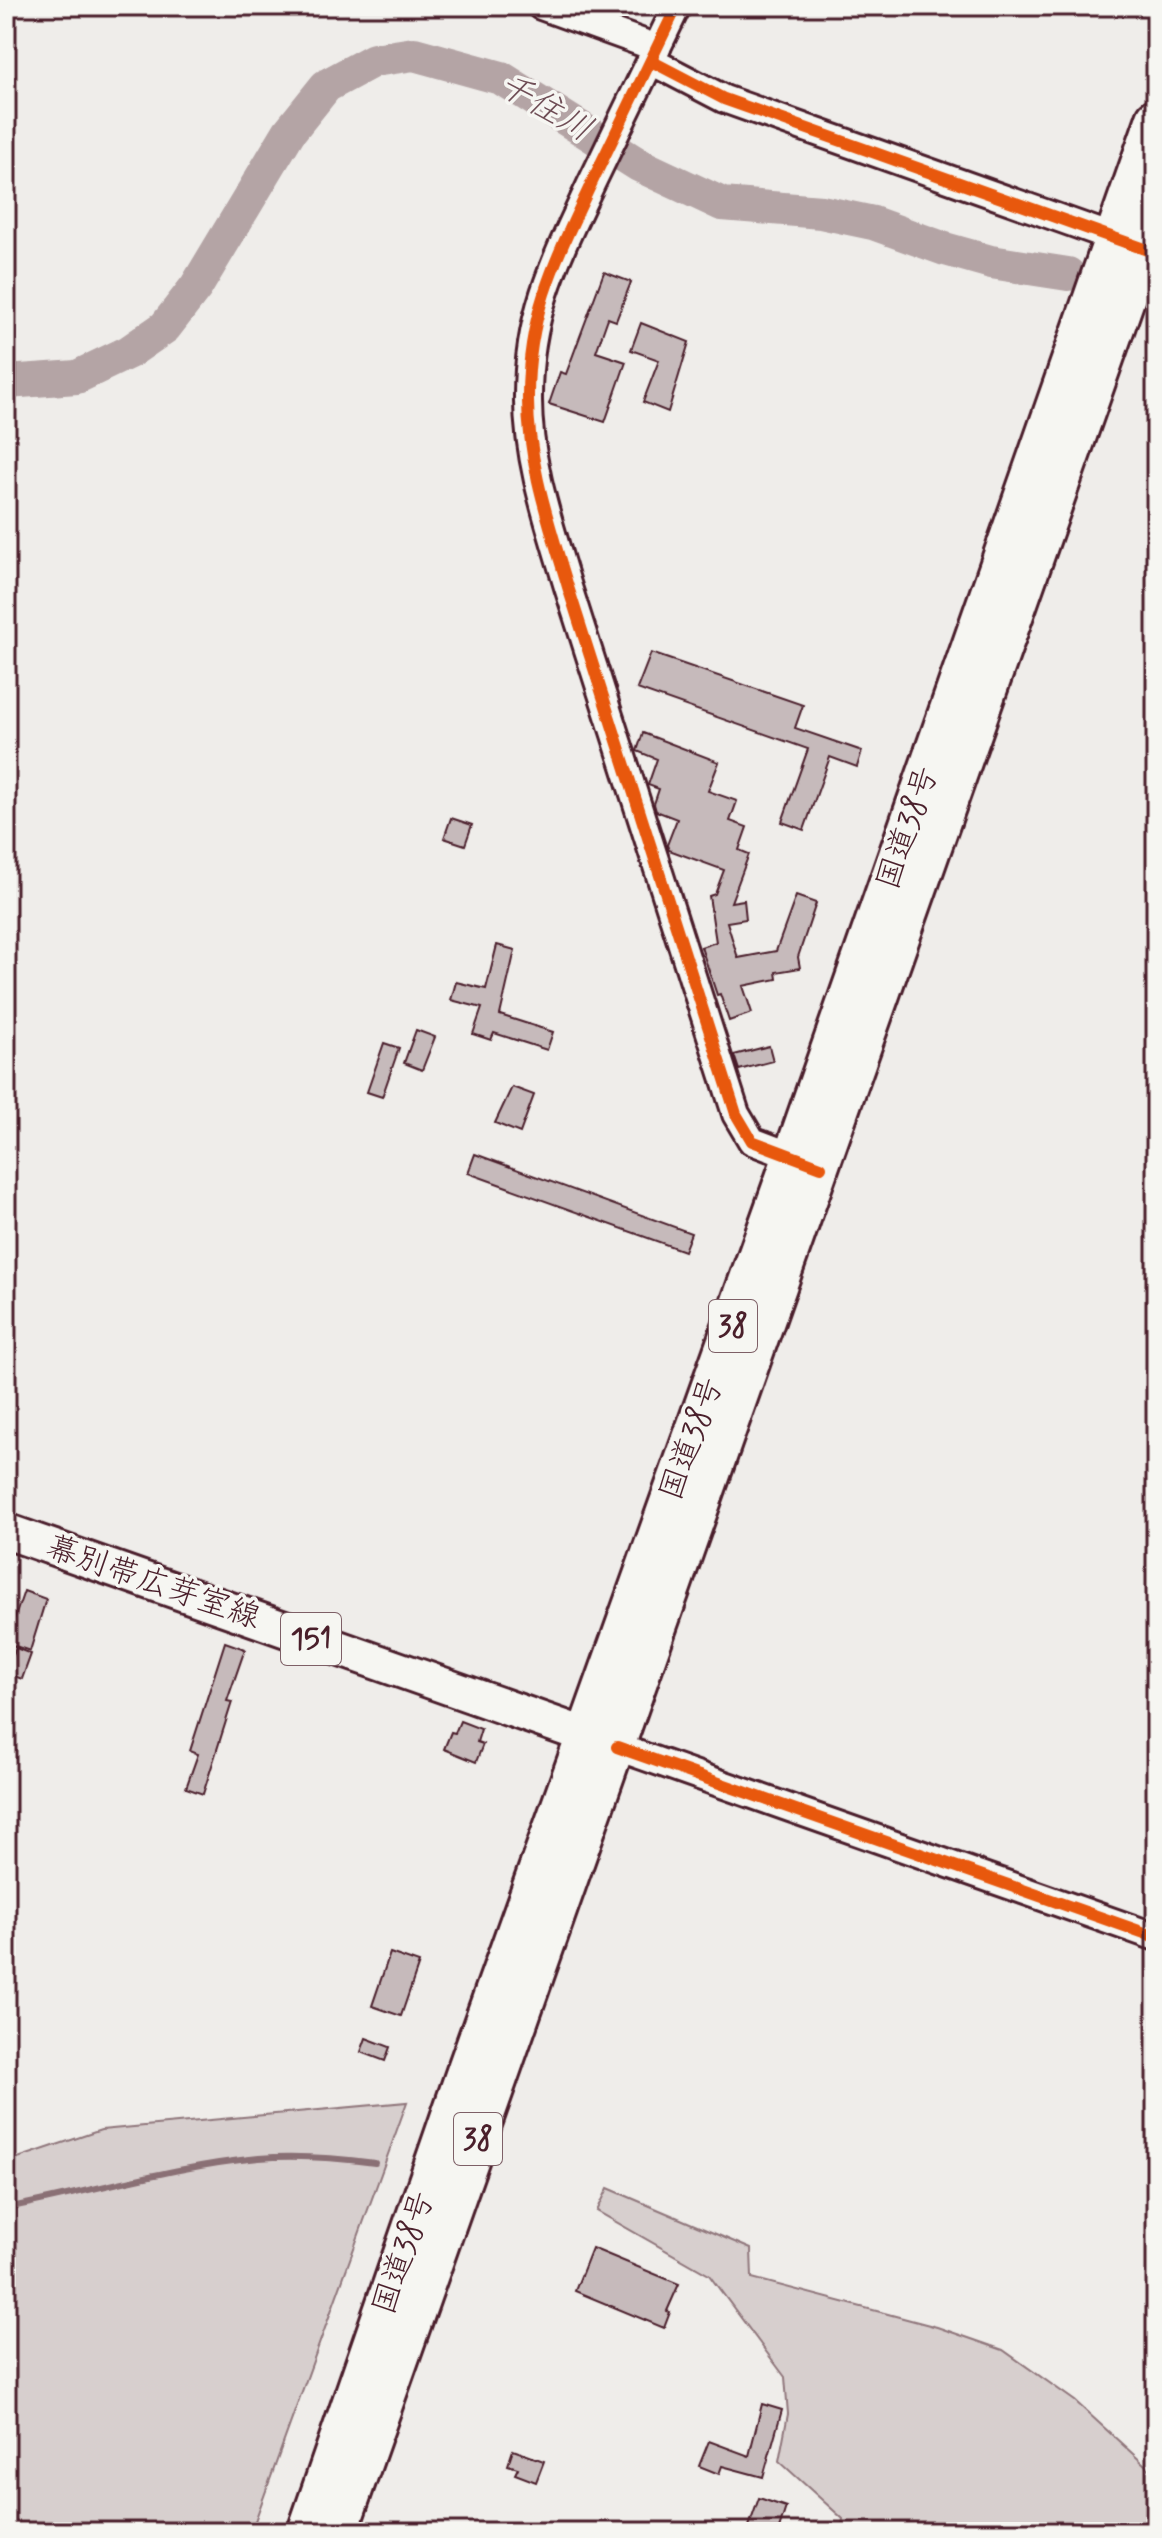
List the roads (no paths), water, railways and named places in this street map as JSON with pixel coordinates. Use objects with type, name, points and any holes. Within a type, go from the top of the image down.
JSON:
[{"type":"highway","name":"国道38号","points":[[1138,246],[1156,118]]},
{"type":"highway","name":"国道38号","points":[[338,2532],[602,1742],[807,1162],[1138,246],[1156,211]]},
{"type":"highway","name":"国道38号","points":[[307,2532],[468,2066],[602,1742]]},
{"type":"main road","name":"幕別帯広芽室線","points":[[6,1531],[602,1742]]},
{"type":"street","points":[[541,6],[654,55],[724,99],[1138,246]]},
{"type":"street","points":[[677,6],[552,267],[535,319],[527,399],[532,446],[563,572],[736,1114],[752,1141],[807,1162]]},
{"type":"street","points":[[602,1742],[1156,1937]]},
{"type":"waterway","name":"千住川","points":[[6,382],[77,377],[129,352],[165,327],[196,287],[289,132],[326,86],[374,60],[414,54],[501,78],[639,165],[722,204],[821,212],[873,223],[991,262],[1068,274]]},
{"type":"waterway","points":[[6,2208],[163,2173],[259,2158],[332,2158],[375,2163]]}]
